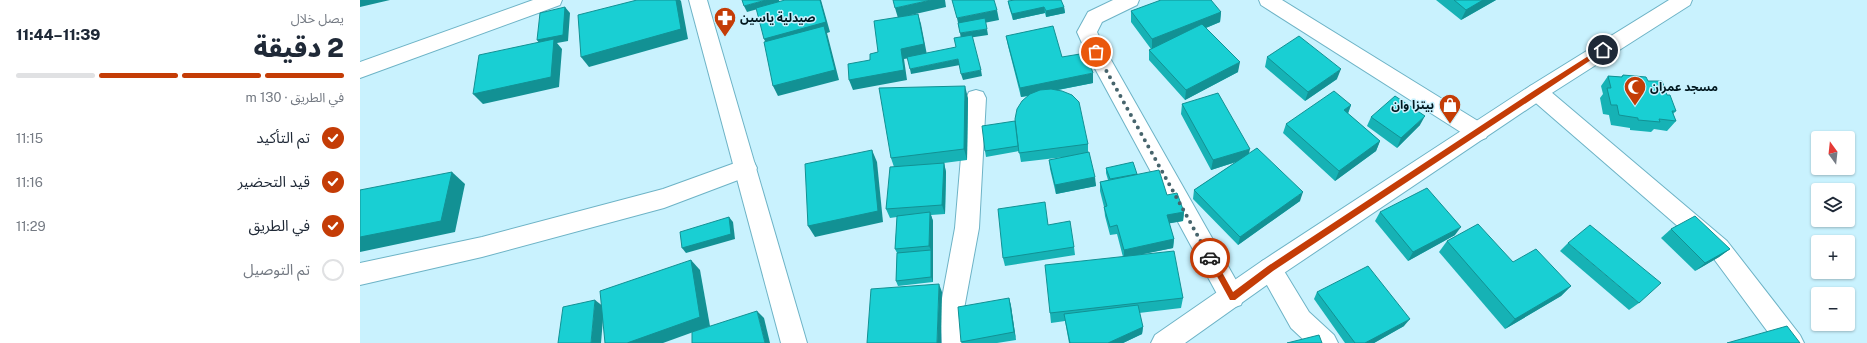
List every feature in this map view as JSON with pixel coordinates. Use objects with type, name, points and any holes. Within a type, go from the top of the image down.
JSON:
[{"type":"street","points":[[360,70],[553,0]]},
{"type":"street","points":[[698,0],[794,343]]},
{"type":"street","points":[[1130,0],[1095,17],[1087,32],[1096,52],[1232,298]]},
{"type":"street","points":[[1268,0],[1478,132]]},
{"type":"street","points":[[1164,343],[1232,298],[1270,269],[1537,92],[1682,0]]},
{"type":"street","points":[[1537,92],[1719,248],[1791,343]]},
{"type":"street","points":[[955,343],[952,309],[967,228],[976,98]]},
{"type":"street","points":[[360,274],[482,247],[657,200],[746,168]]},
{"type":"street","points":[[1270,269],[1300,320],[1325,343]]},
{"type":"building","points":[[637,0],[676,0],[681,29],[581,57],[578,15]]},
{"type":"building","points":[[742,0],[766,0],[744,6]]},
{"type":"building","points":[[785,0],[820,0],[826,22],[764,39],[756,8]]},
{"type":"building","points":[[893,0],[931,0],[895,8]]},
{"type":"building","points":[[952,0],[994,0],[997,10],[957,18]]},
{"type":"building","points":[[1061,0],[1064,7],[1046,11],[1044,7],[1012,14],[1008,1]]},
{"type":"building","points":[[1161,0],[1211,0],[1221,12],[1152,39],[1131,11]]},
{"type":"building","points":[[1454,0],[1483,0],[1466,10]]},
{"type":"building","points":[[565,7],[563,35],[537,40],[540,13]]},
{"type":"building","points":[[918,14],[924,44],[901,49],[904,70],[849,80],[848,64],[870,60],[870,54],[878,52],[874,21]]},
{"type":"building","points":[[985,18],[987,29],[960,33],[958,23]]},
{"type":"building","points":[[1202,24],[1240,62],[1186,90],[1149,50]]},
{"type":"building","points":[[824,26],[835,70],[773,86],[764,42]]},
{"type":"building","points":[[1053,26],[1062,57],[1086,53],[1093,73],[1020,88],[1006,36]]},
{"type":"building","points":[[972,35],[981,70],[961,74],[958,59],[910,69],[907,57],[956,47],[954,38]]},
{"type":"building","points":[[1299,36],[1341,69],[1308,92],[1267,57]]},
{"type":"building","points":[[554,39],[551,77],[473,94],[479,55]]},
{"type":"building","points":[[1623,75],[1646,77],[1648,81],[1662,81],[1667,95],[1670,95],[1676,111],[1672,111],[1676,121],[1659,119],[1660,122],[1638,120],[1638,118],[1619,115],[1617,105],[1611,105],[1607,88],[1611,88],[1608,76],[1622,77]]},
{"type":"building","points":[[965,86],[964,149],[891,158],[879,88]]},
{"type":"building","points":[[1051,89],[1072,95],[1079,102],[1088,144],[1019,153],[1015,119],[1017,109],[1022,101],[1030,94],[1040,90]]},
{"type":"building","points":[[1334,91],[1351,105],[1344,110],[1380,141],[1339,171],[1286,124]]},
{"type":"building","points":[[1218,93],[1250,149],[1213,160],[1182,104]]},
{"type":"building","points":[[1395,96],[1425,116],[1401,138],[1371,117]]},
{"type":"building","points":[[1015,121],[1018,146],[985,151],[982,126]]},
{"type":"building","points":[[1257,148],[1303,192],[1240,237],[1194,190]]},
{"type":"building","points":[[872,150],[878,211],[808,226],[805,164]]},
{"type":"building","points":[[1089,152],[1095,177],[1055,185],[1049,160]]},
{"type":"building","points":[[1133,162],[1137,174],[1110,179],[1106,168]]},
{"type":"building","points":[[944,163],[942,205],[886,209],[890,167]]},
{"type":"building","points":[[1159,170],[1167,195],[1177,193],[1184,212],[1167,215],[1174,239],[1124,250],[1117,225],[1110,227],[1104,207],[1107,206],[1100,182]]},
{"type":"building","points":[[452,172],[441,221],[360,237],[360,190]]},
{"type":"building","points":[[1427,188],[1461,227],[1413,252],[1380,212]]},
{"type":"building","points":[[1045,202],[1048,225],[1070,221],[1074,247],[1003,258],[998,209]]},
{"type":"building","points":[[930,212],[929,246],[895,249],[897,216]]},
{"type":"building","points":[[1695,216],[1730,249],[1705,263],[1671,229]]},
{"type":"building","points":[[729,217],[731,234],[682,248],[680,232]]},
{"type":"building","points":[[1478,224],[1513,262],[1536,249],[1571,286],[1515,319],[1447,241]]},
{"type":"building","points":[[1590,225],[1661,283],[1639,303],[1568,243]]},
{"type":"building","points":[[931,250],[931,277],[896,281],[897,253]]},
{"type":"building","points":[[1174,251],[1183,298],[1050,313],[1045,265]]},
{"type":"building","points":[[691,260],[700,317],[627,343],[605,343],[600,291]]},
{"type":"building","points":[[1368,266],[1410,319],[1365,343],[1355,343],[1317,292]]},
{"type":"building","points":[[939,284],[937,343],[867,343],[871,289]]},
{"type":"building","points":[[1009,298],[1014,332],[961,342],[958,307]]},
{"type":"building","points":[[595,300],[591,343],[558,343],[563,307]]},
{"type":"building","points":[[1138,305],[1143,327],[1108,343],[1070,343],[1064,314]]},
{"type":"building","points":[[757,311],[765,343],[692,343],[692,332]]},
{"type":"building","points":[[1787,326],[1800,343],[1727,343]]},
{"type":"building","points":[[1319,335],[1322,343],[1287,343]]},
{"type":"way so far","points":[[1096,52],[1210,258]]},
{"type":"place","name":"صيدلية ياسين","points":[[725,38]]},
{"type":"place","name":"مسجد عمران","points":[[1635,106]]},
{"type":"place","name":"بيتزا وان","points":[[1450,124]]},
{"type":"route","points":[[1210,258],[1232,298],[1270,269],[1603,50]]}]
